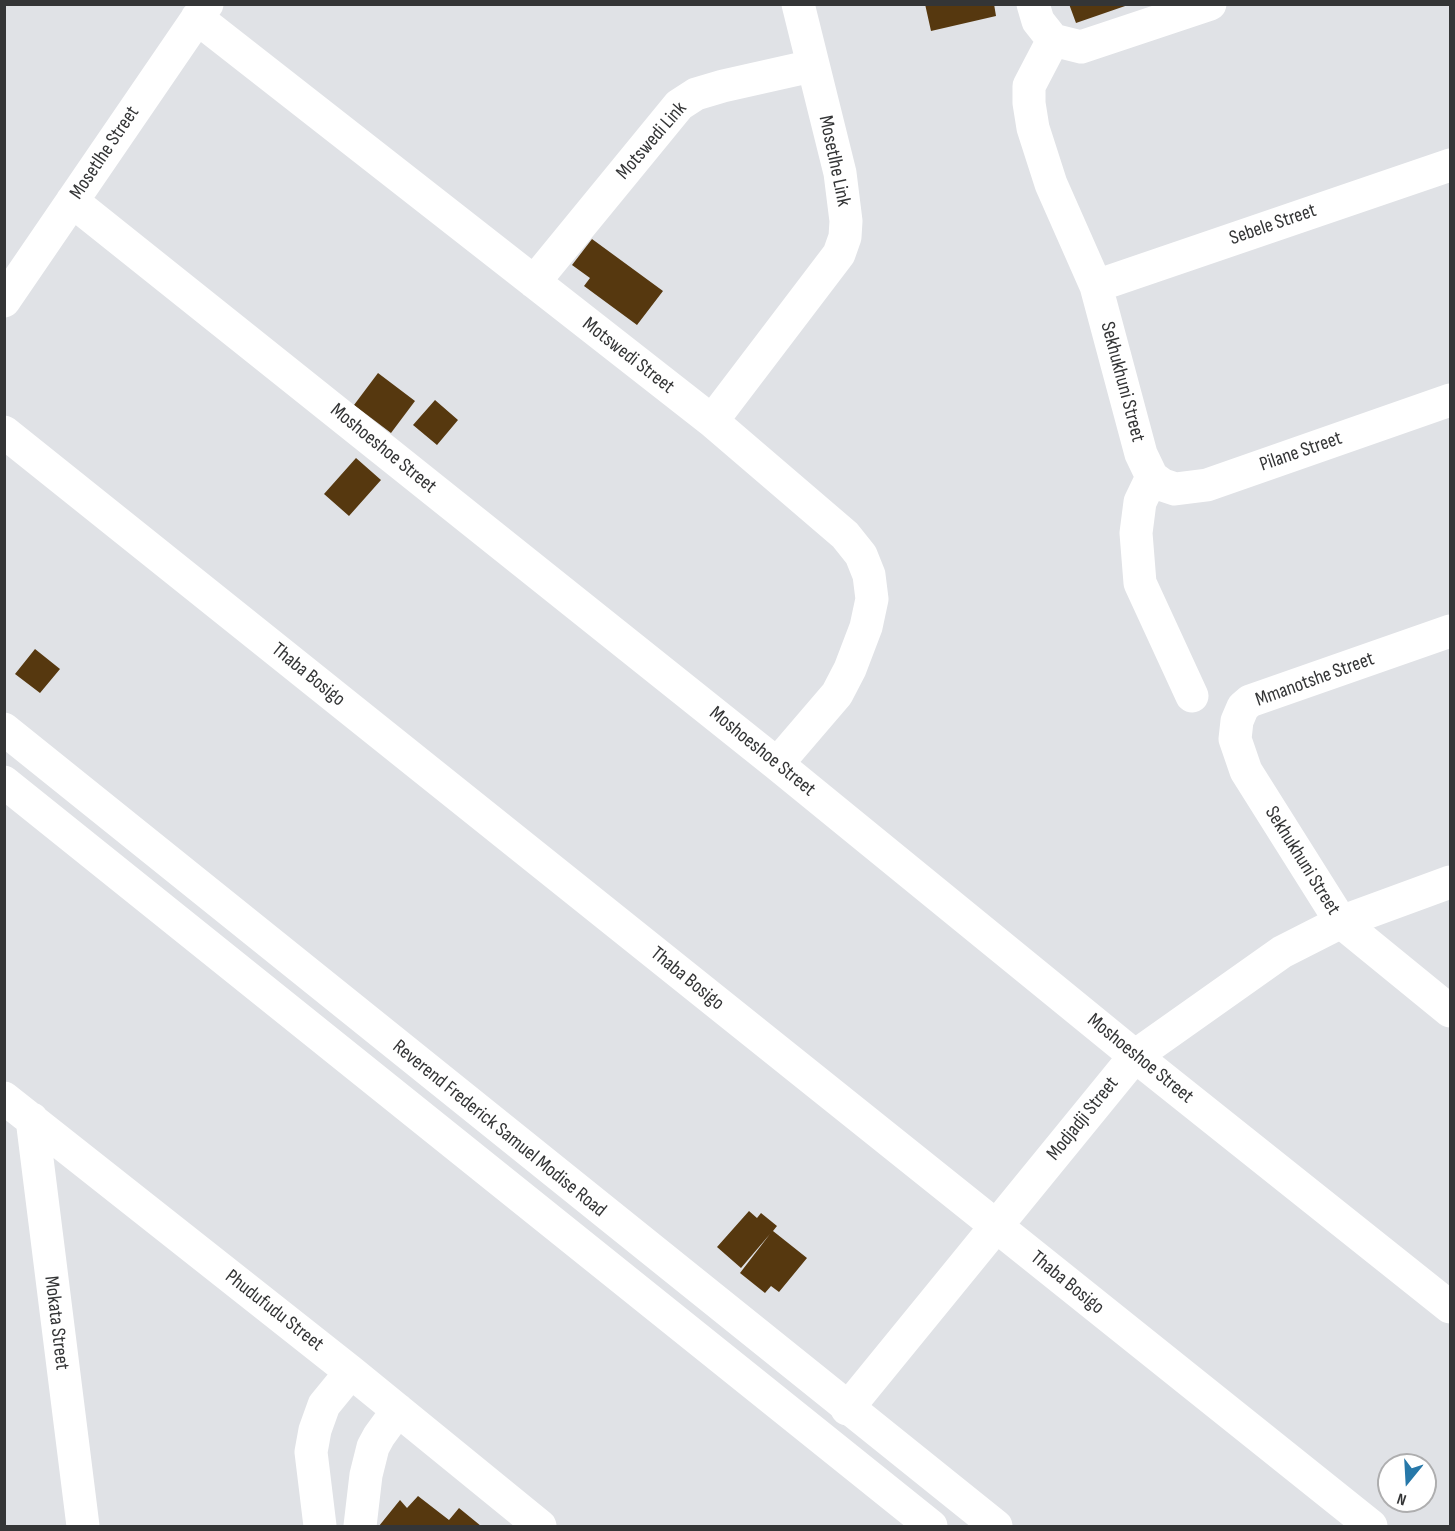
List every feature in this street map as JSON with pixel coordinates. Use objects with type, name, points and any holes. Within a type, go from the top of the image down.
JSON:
[{"type":"street","name":"Mosetlhe Link","points":[[712,421],[838,254],[844,237],[846,220],[840,173],[798,4]]},
{"type":"street","points":[[1032,4],[1038,21],[1053,40],[1081,47],[1210,4]]},
{"type":"street","name":"Mosetlhe Street","points":[[4,301],[202,11]]},
{"type":"street","name":"Motswedi Street","points":[[202,11],[534,282],[712,421],[845,535],[861,555],[869,575],[872,599],[866,627],[850,669],[837,694],[777,764]]},
{"type":"street","name":"Sekhukhuni Street","points":[[1053,40],[1029,86],[1033,128],[1051,184],[1096,286],[1141,454],[1152,477]]},
{"type":"street","name":"Motswedi Link","points":[[534,282],[679,105],[696,94],[723,86],[812,66]]},
{"type":"street","name":"Sebele Street","points":[[1096,286],[1450,165]]},
{"type":"street","name":"Moshoeshoe Street","points":[[72,201],[777,764],[1135,1056],[1450,1306]]},
{"type":"street","name":"Pilane Street","points":[[1152,477],[1163,485],[1175,489],[1207,485],[1450,400]]},
{"type":"street","name":"Thaba Bosigo","points":[[4,432],[1371,1527]]},
{"type":"street","points":[[1152,477],[1140,502],[1136,533],[1140,583],[1192,696]]},
{"type":"street","name":"Mmanotshe Street","points":[[1246,771],[1235,739],[1237,721],[1243,707],[1250,701],[1450,632]]},
{"type":"street","name":"Reverend Frederick Samuel Modise Road","points":[[4,729],[996,1527]]},
{"type":"street","name":"Sekhukhuni Street","points":[[1246,771],[1341,922],[1450,1011]]},
{"type":"street","name":"Reverend Frederick Samuel Modise Road","points":[[4,782],[931,1527]]},
{"type":"street","name":"Modjadji Street","points":[[847,1409],[1135,1056],[1282,952],[1341,922],[1450,882]]},
{"type":"street","name":"Phudufudu Street","points":[[4,1098],[351,1372],[540,1527]]},
{"type":"street","name":"Mokata Street","points":[[32,1119],[83,1527]]},
{"type":"street","points":[[320,1527],[311,1452],[315,1430],[324,1405],[351,1372]]},
{"type":"street","points":[[360,1527],[366,1475],[374,1447],[398,1410]]},
{"type":"building","points":[[925,4],[994,4],[996,16],[931,31]]},
{"type":"building","points":[[1069,4],[1128,4],[1128,5],[1076,23]]},
{"type":"building","points":[[592,239],[663,291],[637,325],[584,286],[590,278],[572,265]]},
{"type":"building","points":[[378,373],[415,401],[391,433],[354,405]]},
{"type":"building","points":[[435,400],[458,420],[437,445],[413,425]]},
{"type":"building","points":[[356,458],[381,480],[349,516],[324,494]]},
{"type":"building","points":[[35,649],[60,669],[40,693],[15,674]]},
{"type":"building","points":[[749,1211],[757,1218],[761,1213],[777,1226],[773,1231],[807,1258],[779,1292],[771,1286],[765,1293],[740,1273],[770,1234],[741,1268],[717,1247]]},
{"type":"building","points":[[418,1496],[449,1520],[459,1508],[481,1526],[379,1526],[400,1500],[407,1508]]}]
